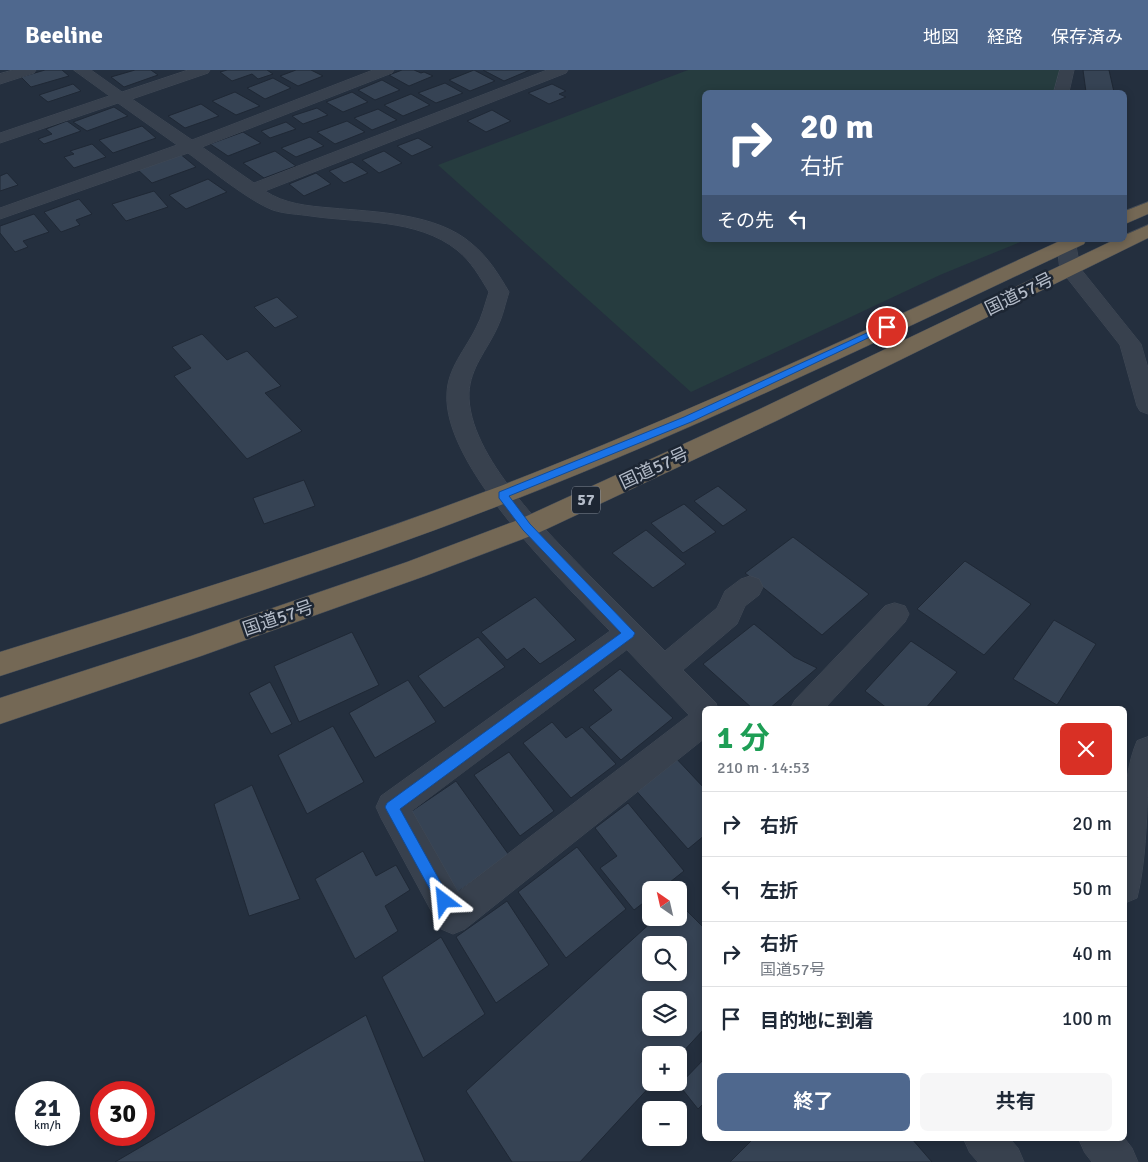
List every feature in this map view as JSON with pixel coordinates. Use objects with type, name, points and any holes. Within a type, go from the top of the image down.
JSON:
[{"type":"highway","points":[[1127,217],[1148,207]]},
{"type":"highway","name":"国道57号","points":[[1127,241],[1148,231]]},
{"type":"highway","name":"国道57号","points":[[0,664],[291,570],[502,495],[688,419],[1069,242]]},
{"type":"highway","name":"国道57号","points":[[0,711],[238,632],[416,569],[527,527],[777,411],[1125,242]]},
{"type":"street","points":[[0,79],[29,70]]},
{"type":"street","points":[[81,70],[192,146],[252,190],[275,204],[328,214],[381,218],[414,224],[437,231],[463,245],[483,266],[498,292],[491,318],[461,376],[458,404],[472,445],[502,495],[527,527],[702,709]]},
{"type":"street","points":[[0,138],[203,70]]},
{"type":"street","points":[[0,214],[192,146],[387,70]]},
{"type":"street","points":[[252,190],[561,70]]},
{"type":"street","points":[[1062,90],[1067,70]]},
{"type":"street","points":[[1071,242],[1070,269],[1130,344],[1148,406]]},
{"type":"street","points":[[664,669],[727,616],[735,599],[750,587]]},
{"type":"street","points":[[807,706],[895,614]]},
{"type":"street","points":[[629,633],[392,807],[453,917],[702,722]]},
{"type":"street","points":[[1127,874],[1148,751]]},
{"type":"street","points":[[986,1141],[1004,1162]]},
{"type":"street","points":[[1101,1141],[1118,1162]]},
{"type":"green space","points":[[688,70],[1064,70],[1054,90],[702,90],[702,242],[1020,242],[940,275],[691,392],[438,165]]},
{"type":"building","points":[[45,70],[62,70],[69,76],[31,87],[21,77]]},
{"type":"building","points":[[135,70],[151,70],[158,75],[124,87],[111,77]]},
{"type":"building","points":[[227,70],[267,70],[273,74],[258,79],[252,74],[232,81],[220,72]]},
{"type":"building","points":[[296,70],[311,70],[323,76],[298,86],[280,76]]},
{"type":"building","points":[[402,70],[414,70],[433,76],[409,86],[389,75]]},
{"type":"building","points":[[474,70],[495,81],[470,91],[449,80]]},
{"type":"building","points":[[483,70],[530,70],[504,81]]},
{"type":"building","points":[[1083,70],[1109,70],[1114,90],[1086,90]]},
{"type":"building","points":[[273,78],[291,88],[265,99],[247,88]]},
{"type":"building","points":[[382,80],[400,90],[375,100],[358,90]]},
{"type":"building","points":[[445,83],[463,93],[436,103],[418,93]]},
{"type":"building","points":[[73,84],[81,91],[48,102],[39,95]]},
{"type":"building","points":[[552,84],[566,91],[559,94],[566,97],[549,104],[528,93]]},
{"type":"building","points":[[235,92],[260,106],[236,115],[212,101]]},
{"type":"building","points":[[352,92],[368,102],[343,112],[326,102]]},
{"type":"building","points":[[411,94],[430,105],[403,116],[384,105]]},
{"type":"building","points":[[201,104],[219,116],[185,128],[168,116]]},
{"type":"building","points":[[114,107],[128,116],[87,131],[73,122]]},
{"type":"building","points":[[317,108],[328,115],[303,124],[292,116]]},
{"type":"building","points":[[378,109],[397,120],[372,130],[354,118]]},
{"type":"building","points":[[492,110],[511,121],[486,132],[467,121]]},
{"type":"building","points":[[67,121],[81,131],[44,144],[38,139],[52,134],[46,129]]},
{"type":"building","points":[[347,121],[365,132],[335,144],[317,132]]},
{"type":"building","points":[[286,122],[296,129],[270,138],[261,131]]},
{"type":"building","points":[[142,126],[156,138],[113,153],[99,140]]},
{"type":"building","points":[[243,132],[261,143],[228,156],[210,144]]},
{"type":"building","points":[[310,137],[324,146],[296,157],[281,148]]},
{"type":"building","points":[[418,138],[433,147],[412,156],[397,146]]},
{"type":"building","points":[[92,144],[106,157],[74,168],[64,157],[74,154],[70,151]]},
{"type":"building","points":[[275,151],[296,166],[264,178],[243,163]]},
{"type":"building","points":[[384,151],[402,163],[379,173],[362,160]]},
{"type":"building","points":[[179,153],[196,167],[152,183],[136,168]]},
{"type":"building","points":[[352,162],[368,173],[344,183],[329,171]]},
{"type":"building","points":[[7,173],[18,185],[0,191],[0,176]]},
{"type":"building","points":[[316,173],[331,184],[304,196],[289,184]]},
{"type":"building","points":[[208,179],[227,192],[186,209],[169,195]]},
{"type":"building","points":[[154,191],[168,207],[126,221],[112,204]]},
{"type":"building","points":[[79,199],[92,214],[76,220],[80,225],[61,232],[44,212]]},
{"type":"building","points":[[34,214],[49,232],[23,241],[28,247],[15,252],[0,233],[0,226]]},
{"type":"building","points":[[277,297],[298,317],[275,328],[254,307]]},
{"type":"building","points":[[202,334],[227,360],[247,351],[281,386],[265,393],[302,431],[247,459],[174,376],[191,368],[172,347]]},
{"type":"building","points":[[304,480],[315,506],[264,524],[253,498]]},
{"type":"building","points":[[718,486],[747,510],[723,526],[694,501]]},
{"type":"building","points":[[684,504],[716,532],[683,553],[651,523]]},
{"type":"building","points":[[646,530],[686,564],[653,588],[612,553]]},
{"type":"building","points":[[793,537],[869,594],[822,635],[745,573]]},
{"type":"building","points":[[965,561],[1031,604],[984,655],[917,609]]},
{"type":"building","points":[[535,597],[576,640],[540,664],[524,648],[507,660],[481,632]]},
{"type":"building","points":[[1054,620],[1096,644],[1057,705],[1013,679]]},
{"type":"building","points":[[754,624],[794,657],[817,668],[773,706],[750,706],[703,664]]},
{"type":"building","points":[[352,632],[379,685],[299,722],[274,666]]},
{"type":"building","points":[[478,637],[505,667],[444,708],[418,676]]},
{"type":"building","points":[[911,641],[957,672],[928,706],[884,706],[865,691]]},
{"type":"building","points":[[620,669],[673,718],[621,760],[589,727],[612,710],[593,690]]},
{"type":"building","points":[[408,680],[436,722],[375,758],[349,713]]},
{"type":"building","points":[[270,682],[292,724],[271,734],[249,693]]},
{"type":"building","points":[[552,722],[566,738],[582,727],[616,764],[571,798],[523,743]]},
{"type":"building","points":[[333,726],[364,782],[307,814],[278,755]]},
{"type":"building","points":[[509,752],[554,811],[520,836],[474,775]]},
{"type":"building","points":[[673,755],[702,786],[702,837],[688,849],[632,786]]},
{"type":"building","points":[[456,781],[509,855],[455,894],[403,817]]},
{"type":"building","points":[[252,785],[300,899],[249,916],[214,804]]},
{"type":"building","points":[[628,803],[684,871],[671,881],[642,881],[642,904],[634,910],[600,868],[617,856],[595,828]]},
{"type":"building","points":[[577,847],[626,909],[566,958],[518,892]]},
{"type":"building","points":[[363,851],[376,876],[396,865],[410,890],[385,906],[398,931],[355,959],[315,879]]},
{"type":"building","points":[[507,901],[549,965],[496,1003],[456,937]]},
{"type":"building","points":[[688,912],[702,926],[702,1031],[687,1047],[642,1046],[642,1091],[646,1091],[580,1162],[512,1162],[466,1091],[647,926],[688,926]]},
{"type":"building","points":[[441,937],[485,1014],[423,1058],[382,977]]},
{"type":"building","points":[[366,1015],[425,1162],[115,1162],[142,1146],[155,1146],[155,1139]]},
{"type":"building","points":[[702,1061],[702,1105],[698,1109],[684,1091],[687,1091],[687,1077]]},
{"type":"building","points":[[751,1141],[914,1141],[932,1162],[730,1162]]},
{"type":"route","points":[[444,901],[392,807],[629,633],[527,527],[502,495],[688,419],[887,327]]}]
